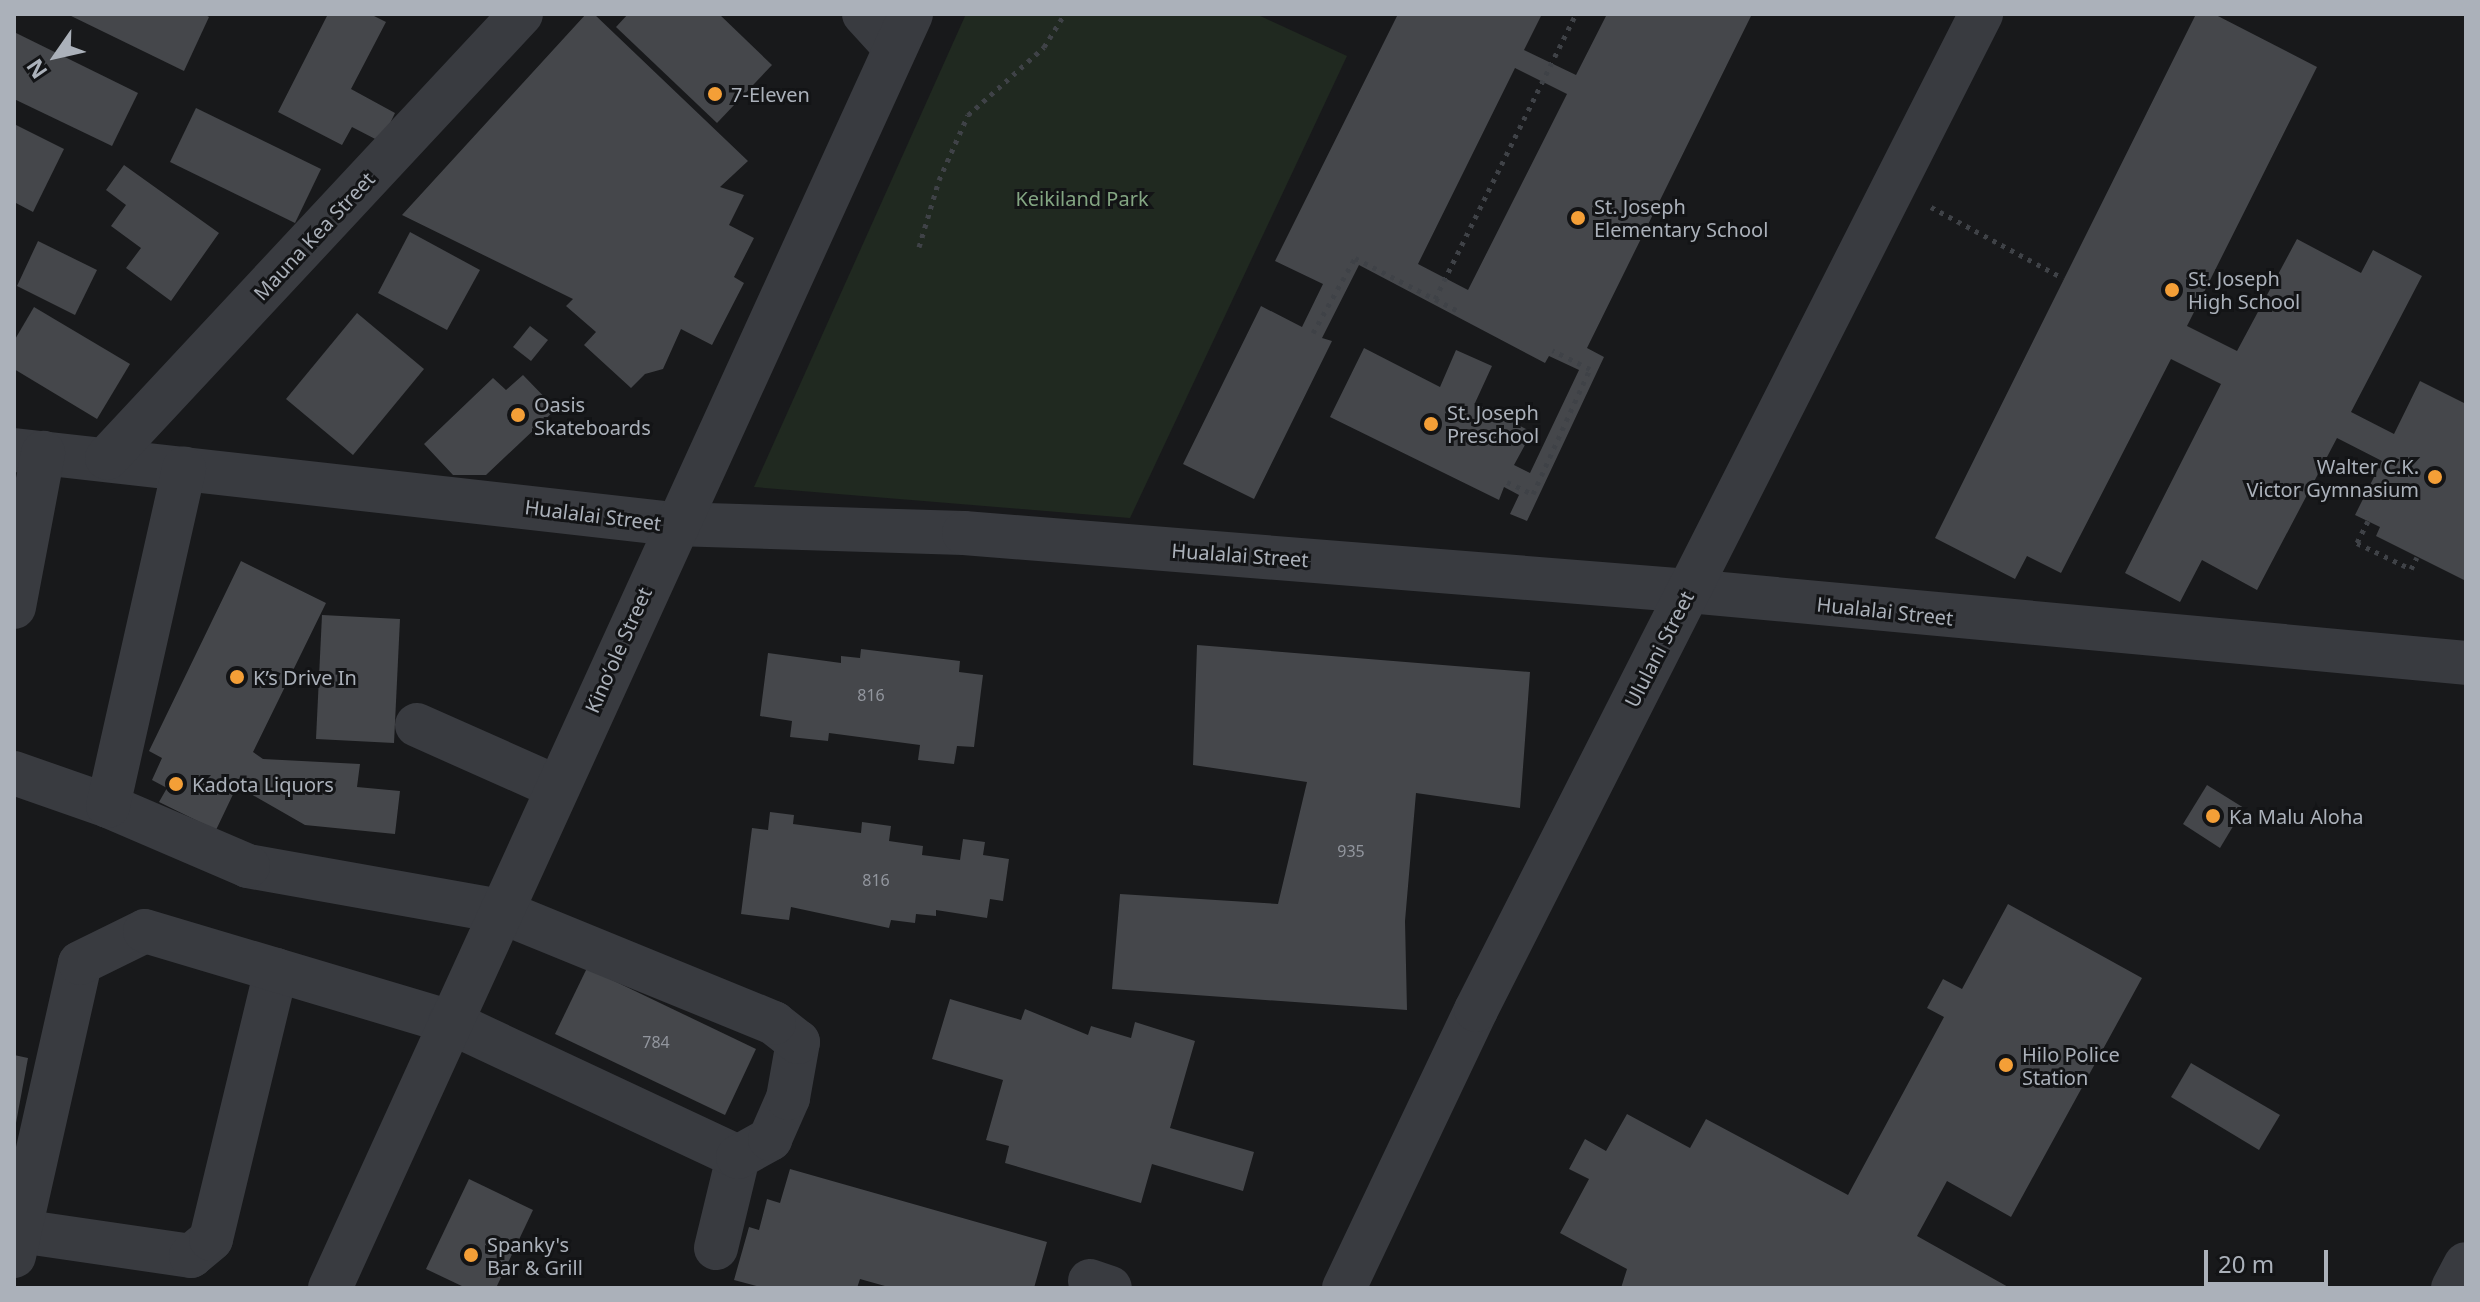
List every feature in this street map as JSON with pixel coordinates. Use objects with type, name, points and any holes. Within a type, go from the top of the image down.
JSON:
[{"type":"street","name":"Mauna Kea Street","points":[[107,458],[521,14]]},
{"type":"street","points":[[864,14],[903,31]]},
{"type":"street","name":"Ululani Street","points":[[1344,1288],[1689,591],[1981,14]]},
{"type":"street","name":"Kinoʻole Street","points":[[330,1288],[674,524],[903,31]]},
{"type":"street","name":"Hualalai Street","points":[[29,451],[674,524],[964,533],[1689,591],[2466,663]]},
{"type":"street","points":[[14,607],[29,451]]},
{"type":"street","points":[[108,806],[184,468]]},
{"type":"street","points":[[417,725],[556,787]]},
{"type":"street","points":[[14,773],[108,806],[248,866],[500,911],[774,1023],[798,1042],[788,1098],[770,1139],[738,1157],[716,1248]]},
{"type":"street","points":[[276,970],[211,1239],[191,1256],[17,1244],[80,963],[145,931],[276,970],[450,1022],[738,1157]]},
{"type":"street","points":[[2453,1288],[2466,1264]]},
{"type":"path","points":[[919,247],[939,180],[968,115],[1044,47],[1065,14]]},
{"type":"path","points":[[1435,299],[1576,14]]},
{"type":"path","points":[[1895,187],[2063,278]]},
{"type":"path","points":[[1313,333],[1341,278],[1355,258],[1458,311]]},
{"type":"path","points":[[1507,482],[1533,494],[1590,369],[1552,350]]},
{"type":"path","points":[[2368,521],[2357,543],[2411,569],[2417,557]]},
{"type":"green space","name":"Keikiland Park","points":[[966,14],[1256,14],[1347,56],[1130,518],[754,487]]},
{"type":"building","points":[[67,14],[204,14],[209,17],[184,71]]},
{"type":"building","points":[[328,14],[370,14],[386,22],[351,89],[395,113],[381,142],[352,127],[342,145],[278,112]]},
{"type":"building","points":[[586,14],[594,14],[748,161],[720,187],[744,195],[729,225],[754,238],[734,277],[744,283],[712,345],[681,329],[663,369],[645,374],[631,388],[584,345],[596,332],[566,306],[573,299],[402,215]]},
{"type":"building","name":"7-Eleven","points":[[628,14],[719,14],[772,65],[717,123],[616,27]]},
{"type":"building","points":[[1398,14],[1542,14],[1524,50],[1576,75],[1607,14],[1752,14],[1587,348],[1604,357],[1527,521],[1510,514],[1519,495],[1504,487],[1499,500],[1330,417],[1364,348],[1440,387],[1456,350],[1492,366],[1475,403],[1532,432],[1514,465],[1530,473],[1579,370],[1549,356],[1545,363],[1359,265],[1322,338],[1332,341],[1254,499],[1183,464],[1261,306],[1302,327],[1323,284],[1275,261]],"holes":[[[1515,68],[1567,94],[1468,290],[1418,264]]]},
{"type":"building","points":[[2196,14],[2214,14],[2317,67],[2187,326],[2237,351],[2297,239],[2361,273],[2373,250],[2422,276],[2351,412],[2394,434],[2420,381],[2466,404],[2466,581],[2376,536],[2380,527],[2355,515],[2382,461],[2337,438],[2257,590],[2202,560],[2180,602],[2125,573],[2221,384],[2171,359],[2061,573],[2027,556],[2015,579],[1935,538]]},
{"type":"building","points":[[14,32],[138,93],[112,146],[14,99]]},
{"type":"building","points":[[196,108],[321,169],[295,223],[170,162]]},
{"type":"building","points":[[14,124],[64,149],[33,212],[14,202]]},
{"type":"building","points":[[124,165],[219,233],[171,301],[126,268],[141,248],[111,226],[126,205],[106,190]]},
{"type":"building","points":[[410,232],[480,270],[447,330],[378,293]]},
{"type":"building","points":[[38,241],[97,270],[75,315],[17,286]]},
{"type":"building","points":[[34,307],[130,364],[97,419],[14,369],[14,341]]},
{"type":"building","points":[[357,313],[424,369],[353,455],[286,399]]},
{"type":"building","points":[[530,326],[548,340],[531,361],[513,347]]},
{"type":"building","points":[[523,375],[556,409],[486,475],[453,475],[424,444],[493,378],[506,390]]},
{"type":"building","name":"K’s Drive In","points":[[241,561],[326,603],[253,752],[263,759],[360,764],[357,787],[400,791],[395,834],[305,825],[237,786],[216,830],[159,802],[167,788],[152,780],[162,758],[149,751]]},
{"type":"building","points":[[322,615],[400,619],[394,743],[316,739]]},
{"type":"building","points":[[1197,645],[1530,672],[1520,808],[1416,793],[1405,921],[1407,1010],[1112,989],[1120,894],[1278,904],[1307,782],[1193,765]]},
{"type":"building","points":[[861,649],[960,661],[959,672],[983,675],[974,747],[957,746],[954,764],[918,760],[920,745],[829,733],[828,741],[790,737],[792,721],[760,716],[768,653],[841,663],[841,656],[860,658]]},
{"type":"building","name":"Ka Malu Aloha","points":[[2207,785],[2244,808],[2220,848],[2183,824]]},
{"type":"building","points":[[770,812],[794,815],[793,824],[861,833],[862,822],[891,826],[889,841],[923,846],[922,855],[960,860],[963,839],[985,842],[983,855],[1009,859],[1003,901],[990,899],[987,918],[936,910],[936,916],[916,914],[915,923],[891,920],[889,928],[791,907],[789,920],[741,914],[752,828],[768,830]]},
{"type":"building","name":"Hilo Police Station","points":[[2008,904],[2142,978],[2011,1217],[1947,1181],[1917,1236],[2010,1288],[1621,1288],[1627,1269],[1560,1233],[1589,1179],[1569,1169],[1585,1139],[1606,1151],[1627,1114],[1690,1148],[1706,1119],[1848,1195],[1944,1017],[1927,1008],[1943,979],[1962,989]]},
{"type":"building","points":[[587,968],[756,1049],[725,1115],[555,1034]]},
{"type":"building","points":[[950,999],[1021,1020],[1025,1009],[1088,1035],[1091,1026],[1131,1038],[1135,1022],[1195,1041],[1170,1128],[1254,1152],[1243,1191],[1152,1164],[1141,1203],[1005,1163],[1009,1146],[986,1140],[1003,1080],[932,1059]]},
{"type":"building","points":[[14,1055],[28,1058],[16,1123],[14,1123]]},
{"type":"building","points":[[2191,1063],[2280,1115],[2259,1150],[2171,1097]]},
{"type":"building","points":[[790,1169],[1047,1242],[1034,1288],[892,1288],[860,1279],[857,1288],[764,1288],[734,1280],[749,1227],[759,1230],[767,1199],[780,1203]]},
{"type":"building","points":[[469,1179],[533,1210],[496,1288],[466,1288],[426,1269]]},
{"type":"place","name":"7-Eleven","points":[[715,94]]},
{"type":"place","name":"St. Joseph Elementary School","points":[[1578,218]]},
{"type":"place","name":"St. Joseph High School","points":[[2172,290]]},
{"type":"place","name":"Oasis Skateboards","points":[[518,415]]},
{"type":"place","name":"St. Joseph Preschool","points":[[1431,424]]},
{"type":"place","name":"Walter C.K. Victor Gymnasium","points":[[2435,477]]},
{"type":"place","name":"K’s Drive In","points":[[237,677]]},
{"type":"place","name":"Kadota Liquors","points":[[176,784]]},
{"type":"place","name":"Ka Malu Aloha","points":[[2213,816]]},
{"type":"place","name":"Hilo Police Station","points":[[2006,1065]]},
{"type":"place","name":"Spanky's Bar & Grill","points":[[471,1255]]}]
